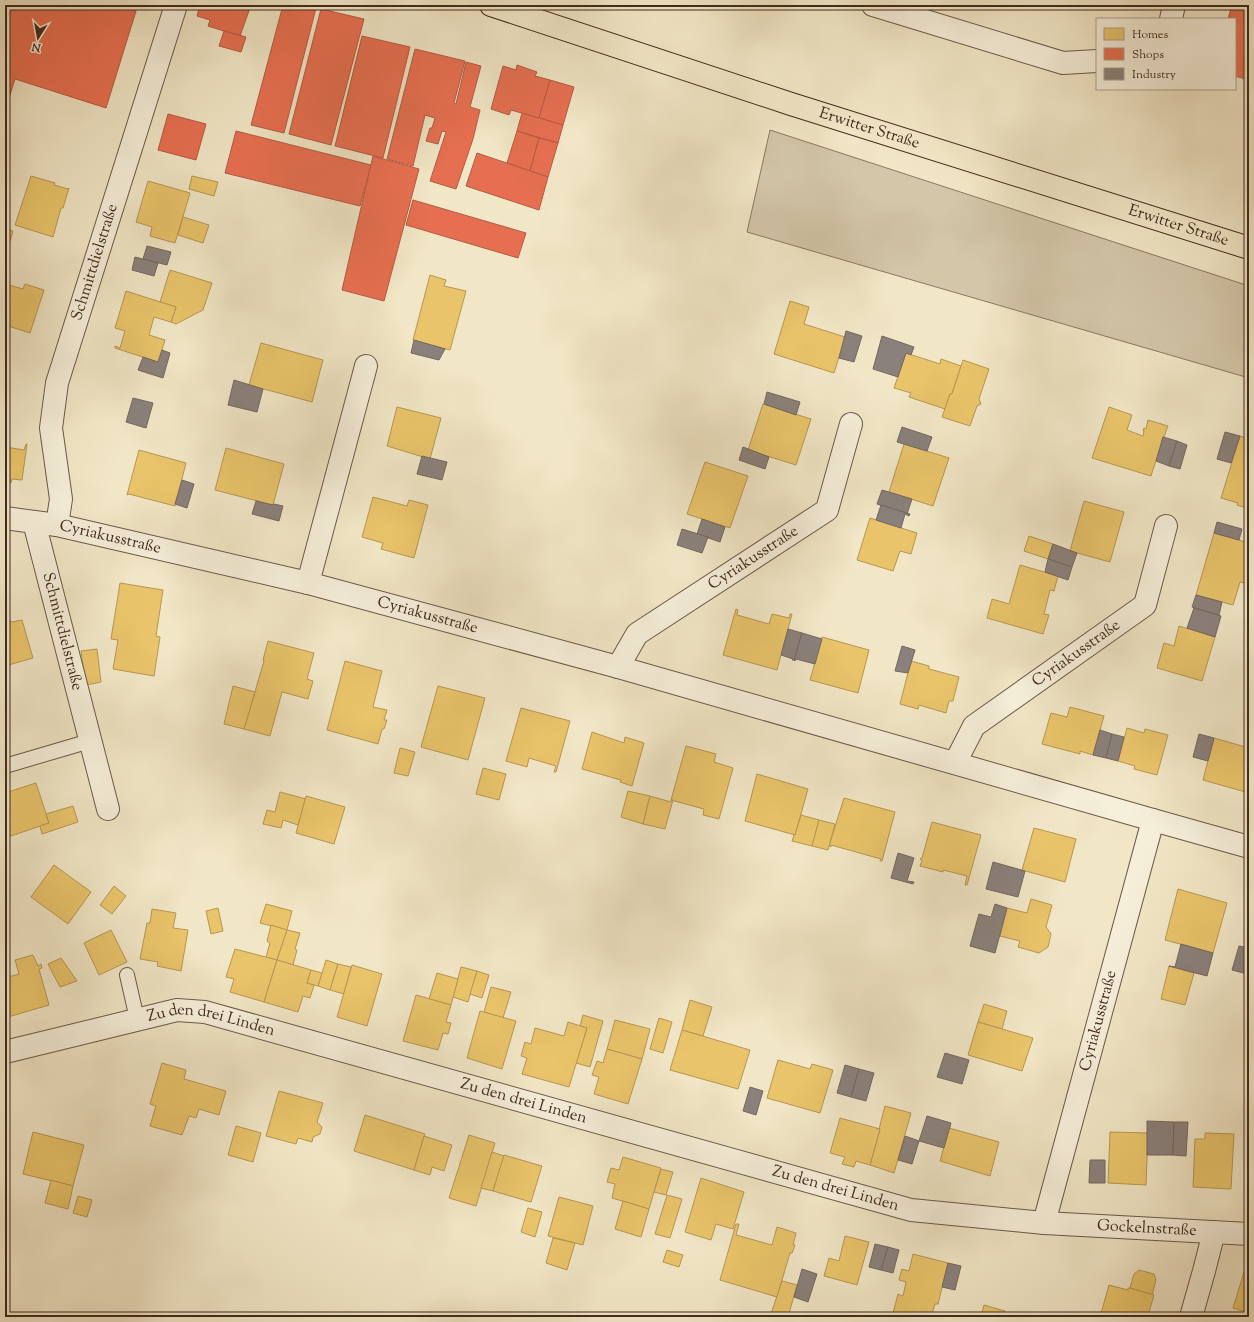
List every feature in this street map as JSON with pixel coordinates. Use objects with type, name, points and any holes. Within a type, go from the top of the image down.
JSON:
[{"type":"main road","name":"Erwitter Straße","points":[[492,5],[791,104],[1249,248]]},
{"type":"street","name":"Schmittdielstraße","points":[[57,525],[61,499],[51,428],[56,383],[176,5]]},
{"type":"street","points":[[873,5],[1063,63],[1096,61]]},
{"type":"street","points":[[1171,18],[1174,5]]},
{"type":"street","points":[[308,583],[366,366]]},
{"type":"street","name":"Cyriakusstraße","points":[[618,667],[637,634],[827,510],[851,424]]},
{"type":"street","name":"Cyriakusstraße","points":[[5,518],[57,525],[308,583],[618,667],[1249,847]]},
{"type":"street","name":"Schmittdielstraße","points":[[34,522],[108,809]]},
{"type":"street","name":"Cyriakusstraße","points":[[955,763],[974,726],[1145,605],[1166,526]]},
{"type":"street","name":"Cyriakusstraße","points":[[1044,1223],[1153,820]]},
{"type":"street","name":"Zu den drei Linden","points":[[5,1052],[177,1010],[205,1012],[911,1210],[1044,1223]]},
{"type":"street","name":"Gockelnstraße","points":[[1044,1223],[1249,1234]]},
{"type":"street","points":[[1191,1317],[1214,1232]]},
{"type":"lane","points":[[5,766],[90,741]]},
{"type":"lane","points":[[128,975],[137,1019]]},
{"type":"shaded area","points":[[770,130],[1249,286],[1249,378],[747,232]]},
{"type":"building: Homes","points":[[31,176],[55,183],[54,185],[69,188],[63,208],[61,208],[53,237],[15,225]]},
{"type":"building: Homes","points":[[192,176],[218,182],[214,196],[189,189]]},
{"type":"building: Homes","points":[[148,181],[190,193],[175,243],[150,236],[152,227],[136,222]]},
{"type":"building: Homes","points":[[183,217],[209,225],[203,243],[178,235]]},
{"type":"building: Homes","points":[[5,229],[13,231],[7,252],[5,252]]},
{"type":"building: Homes","points":[[170,270],[212,283],[203,310],[176,324],[171,322],[176,307],[160,302]]},
{"type":"building: Homes","points":[[430,275],[446,280],[444,286],[466,291],[450,350],[413,340]]},
{"type":"building: Homes","points":[[5,284],[23,289],[25,284],[44,290],[30,333],[5,325]]},
{"type":"building: Homes","points":[[126,291],[176,307],[171,322],[154,317],[149,335],[165,340],[158,362],[115,348],[115,346],[120,348],[125,331],[115,328]]},
{"type":"building: Homes","points":[[790,301],[809,307],[804,324],[845,337],[834,373],[774,354]]},
{"type":"building: Homes","points":[[261,343],[323,360],[312,402],[249,385]]},
{"type":"building: Homes","points":[[906,353],[940,364],[941,359],[961,366],[952,394],[950,394],[945,409],[909,397],[911,393],[894,388]]},
{"type":"building: Homes","points":[[963,360],[989,369],[979,399],[981,404],[977,406],[970,426],[942,417],[950,394],[952,394]]},
{"type":"building: Homes","points":[[763,404],[811,419],[796,465],[748,450]]},
{"type":"building: Homes","points":[[9,406],[5,431],[5,408]]},
{"type":"building: Homes","points":[[397,407],[441,418],[430,459],[387,446]]},
{"type":"building: Homes","points":[[1109,407],[1132,415],[1127,430],[1143,436],[1143,431],[1144,428],[1146,429],[1148,420],[1168,426],[1161,442],[1151,476],[1092,458]]},
{"type":"building: Homes","points":[[1240,436],[1249,439],[1249,509],[1237,505],[1238,503],[1221,498]]},
{"type":"building: Homes","points":[[26,444],[22,480],[12,479],[10,483],[10,479],[5,479],[5,447],[24,450]]},
{"type":"building: Homes","points":[[904,444],[949,458],[933,506],[889,492]]},
{"type":"building: Homes","points":[[226,448],[284,464],[273,505],[215,490]]},
{"type":"building: Homes","points":[[139,450],[186,463],[175,506],[129,494],[127,495]]},
{"type":"building: Homes","points":[[705,462],[748,476],[730,528],[687,514]]},
{"type":"building: Homes","points":[[373,497],[407,506],[409,500],[428,505],[414,558],[381,549],[383,543],[362,537]]},
{"type":"building: Homes","points":[[1084,501],[1124,512],[1110,562],[1070,551]]},
{"type":"building: Homes","points":[[870,518],[917,533],[911,554],[900,551],[893,571],[857,560]]},
{"type":"building: Homes","points":[[1214,533],[1249,543],[1249,570],[1245,583],[1240,582],[1233,605],[1196,595]]},
{"type":"building: Homes","points":[[1029,536],[1053,544],[1048,559],[1024,551]]},
{"type":"building: Homes","points":[[1020,565],[1058,576],[1054,591],[1050,590],[1044,614],[1049,615],[1043,634],[987,618],[992,599],[1009,604]]},
{"type":"building: Homes","points":[[120,583],[163,590],[156,636],[160,637],[154,676],[113,669],[118,640],[111,639]]},
{"type":"building: Homes","points":[[736,609],[738,610],[737,615],[769,624],[772,614],[789,618],[790,614],[792,614],[777,670],[723,655]]},
{"type":"building: Homes","points":[[5,619],[12,622],[22,620],[33,658],[5,666]]},
{"type":"building: Homes","points":[[1179,626],[1215,637],[1202,681],[1157,668],[1164,643],[1174,646]]},
{"type":"building: Homes","points":[[822,637],[869,650],[858,693],[810,680]]},
{"type":"building: Homes","points":[[268,641],[314,653],[307,679],[313,681],[308,699],[282,692],[270,736],[244,729],[264,661]]},
{"type":"building: Homes","points":[[97,649],[101,682],[86,685],[81,651]]},
{"type":"building: Homes","points":[[345,661],[382,671],[373,707],[387,710],[384,720],[387,720],[384,729],[382,729],[378,744],[327,730]]},
{"type":"building: Homes","points":[[911,661],[929,666],[929,669],[959,677],[953,701],[949,701],[946,713],[919,705],[918,709],[900,704]]},
{"type":"building: Homes","points":[[233,686],[255,692],[244,729],[224,724]]},
{"type":"building: Homes","points":[[438,686],[485,698],[468,760],[421,747]]},
{"type":"building: Homes","points":[[1070,707],[1104,716],[1093,755],[1080,751],[1080,754],[1042,744],[1051,713],[1067,717]]},
{"type":"building: Homes","points":[[521,708],[570,721],[556,772],[554,772],[556,766],[529,758],[527,767],[506,761]]},
{"type":"building: Homes","points":[[1127,728],[1144,733],[1145,729],[1168,735],[1157,775],[1134,769],[1135,766],[1118,761]]},
{"type":"building: Homes","points":[[592,732],[624,743],[625,737],[644,743],[632,786],[620,782],[621,780],[582,769]]},
{"type":"building: Homes","points":[[1214,738],[1249,748],[1249,793],[1203,780]]},
{"type":"building: Homes","points":[[686,746],[716,754],[714,762],[733,768],[719,819],[703,815],[704,809],[671,800]]},
{"type":"building: Homes","points":[[400,748],[415,752],[408,776],[394,773]]},
{"type":"building: Homes","points":[[483,768],[506,774],[499,800],[476,794]]},
{"type":"building: Homes","points":[[757,774],[808,789],[795,835],[745,821]]},
{"type":"building: Homes","points":[[36,783],[49,823],[8,837],[5,829],[5,793]]},
{"type":"building: Homes","points":[[628,791],[650,796],[643,824],[621,817]]},
{"type":"building: Homes","points":[[280,792],[306,799],[298,825],[283,820],[281,828],[263,824],[267,810],[275,812]]},
{"type":"building: Homes","points":[[306,796],[345,807],[334,844],[296,833]]},
{"type":"building: Homes","points":[[650,796],[671,802],[671,800],[673,800],[665,829],[643,824]]},
{"type":"building: Homes","points":[[844,798],[895,812],[882,861],[880,861],[881,859],[831,845],[831,847],[829,846]]},
{"type":"building: Homes","points":[[73,806],[78,822],[42,834],[40,826],[49,823],[46,814]]},
{"type":"building: Homes","points":[[801,815],[819,820],[812,846],[792,841]]},
{"type":"building: Homes","points":[[819,820],[835,824],[828,850],[812,846]]},
{"type":"building: Homes","points":[[932,822],[981,835],[967,885],[965,885],[967,876],[920,866],[922,860],[920,859],[922,858]]},
{"type":"building: Homes","points":[[1034,828],[1076,839],[1065,882],[1022,870]]},
{"type":"building: Homes","points":[[54,865],[91,892],[68,924],[31,897]]},
{"type":"building: Homes","points":[[114,886],[126,896],[112,914],[100,905]]},
{"type":"building: Homes","points":[[1178,889],[1227,903],[1213,953],[1165,940]]},
{"type":"building: Homes","points":[[1031,899],[1052,905],[1046,927],[1051,934],[1048,947],[1039,953],[1018,947],[1020,941],[1000,936],[1007,908],[1027,913]]},
{"type":"building: Homes","points":[[266,904],[292,911],[287,930],[260,923]]},
{"type":"building: Homes","points":[[218,908],[223,931],[211,934],[206,911]]},
{"type":"building: Homes","points":[[152,909],[176,913],[173,928],[188,930],[181,971],[157,966],[158,962],[140,959],[147,923],[150,923]]},
{"type":"building: Homes","points":[[271,925],[287,930],[277,960],[266,957],[270,943],[267,941]]},
{"type":"building: Homes","points":[[111,930],[127,962],[99,975],[84,943]]},
{"type":"building: Homes","points":[[287,930],[300,933],[295,949],[297,950],[293,965],[277,960]]},
{"type":"building: Homes","points":[[235,949],[277,960],[264,1002],[230,992],[234,979],[226,977]]},
{"type":"building: Homes","points":[[33,955],[38,966],[41,964],[42,968],[39,969],[49,1005],[8,1017],[5,1006],[5,978],[19,974],[15,960]]},
{"type":"building: Homes","points":[[61,958],[77,981],[60,987],[48,964]]},
{"type":"building: Homes","points":[[277,960],[311,970],[307,983],[314,985],[310,998],[303,996],[298,1012],[264,1002]]},
{"type":"building: Homes","points":[[326,960],[338,964],[330,990],[318,986]]},
{"type":"building: Homes","points":[[338,964],[351,967],[344,994],[330,990]]},
{"type":"building: Homes","points":[[352,965],[382,974],[367,1026],[337,1017]]},
{"type":"building: Homes","points":[[1169,966],[1194,973],[1185,1005],[1161,999]]},
{"type":"building: Homes","points":[[461,967],[477,971],[468,1002],[453,997]]},
{"type":"building: Homes","points":[[311,970],[322,973],[318,986],[307,983]]},
{"type":"building: Homes","points":[[477,971],[489,975],[482,998],[470,994]]},
{"type":"building: Homes","points":[[437,973],[458,979],[451,1005],[429,999]]},
{"type":"building: Homes","points":[[491,987],[511,992],[503,1018],[484,1012]]},
{"type":"building: Homes","points":[[416,995],[451,1005],[446,1022],[451,1023],[448,1034],[443,1033],[438,1050],[403,1041]]},
{"type":"building: Homes","points":[[690,1000],[712,1007],[703,1036],[682,1030]]},
{"type":"building: Homes","points":[[984,1004],[1007,1011],[1002,1029],[978,1022]]},
{"type":"building: Homes","points":[[480,1011],[516,1021],[502,1069],[467,1058]]},
{"type":"building: Homes","points":[[583,1015],[603,1021],[590,1067],[576,1063],[587,1028],[580,1026]]},
{"type":"building: Homes","points":[[659,1018],[672,1022],[663,1053],[650,1049]]},
{"type":"building: Homes","points":[[615,1020],[650,1029],[642,1059],[607,1049]]},
{"type":"building: Homes","points":[[568,1022],[587,1028],[569,1087],[522,1074],[527,1058],[521,1056],[525,1042],[531,1044],[535,1028],[564,1036]]},
{"type":"building: Homes","points":[[978,1022],[1033,1038],[1022,1071],[968,1055]]},
{"type":"building: Homes","points":[[682,1030],[750,1050],[738,1089],[670,1070]]},
{"type":"building: Homes","points":[[607,1049],[642,1059],[628,1104],[594,1094],[599,1077],[592,1075],[597,1061],[603,1063]]},
{"type":"building: Homes","points":[[778,1060],[810,1069],[812,1064],[833,1070],[820,1113],[767,1098]]},
{"type":"building: Homes","points":[[162,1063],[186,1070],[184,1079],[226,1091],[219,1115],[199,1109],[196,1118],[189,1116],[182,1135],[150,1126],[156,1106],[150,1104]]},
{"type":"building: Homes","points":[[279,1091],[323,1103],[317,1122],[322,1127],[320,1134],[313,1137],[312,1142],[298,1138],[296,1144],[266,1136]]},
{"type":"building: Homes","points":[[885,1106],[911,1113],[894,1173],[870,1165]]},
{"type":"building: Homes","points":[[365,1115],[425,1134],[414,1170],[354,1151]]},
{"type":"building: Homes","points":[[840,1118],[880,1129],[870,1165],[856,1161],[854,1167],[842,1164],[845,1157],[830,1153]]},
{"type":"building: Homes","points":[[236,1126],[261,1133],[253,1162],[228,1155]]},
{"type":"building: Homes","points":[[949,1128],[999,1142],[990,1176],[940,1161]]},
{"type":"building: Homes","points":[[33,1132],[84,1145],[73,1186],[23,1174]]},
{"type":"building: Homes","points":[[1110,1132],[1148,1133],[1146,1185],[1108,1183]]},
{"type":"building: Homes","points":[[1205,1133],[1234,1134],[1231,1189],[1193,1187],[1195,1139],[1205,1139]]},
{"type":"building: Homes","points":[[469,1135],[495,1143],[476,1206],[449,1198]]},
{"type":"building: Homes","points":[[424,1136],[452,1145],[444,1171],[432,1167],[430,1175],[414,1170]]},
{"type":"building: Homes","points":[[492,1152],[504,1156],[493,1191],[481,1188]]},
{"type":"building: Homes","points":[[504,1155],[542,1166],[531,1202],[493,1191]]},
{"type":"building: Homes","points":[[623,1157],[661,1168],[649,1209],[612,1198],[615,1184],[607,1182],[611,1168],[619,1170]]},
{"type":"building: Homes","points":[[661,1169],[673,1172],[666,1195],[654,1192]]},
{"type":"building: Homes","points":[[701,1178],[744,1192],[733,1229],[716,1224],[711,1240],[685,1232]]},
{"type":"building: Homes","points":[[51,1180],[73,1186],[68,1209],[45,1203]]},
{"type":"building: Homes","points":[[667,1195],[682,1199],[670,1238],[655,1234]]},
{"type":"building: Homes","points":[[78,1196],[92,1200],[87,1217],[73,1213]]},
{"type":"building: Homes","points":[[559,1197],[593,1206],[583,1245],[548,1236]]},
{"type":"building: Homes","points":[[623,1201],[649,1209],[641,1237],[615,1229]]},
{"type":"building: Homes","points":[[528,1208],[542,1212],[535,1237],[521,1232]]},
{"type":"building: Homes","points":[[736,1224],[739,1224],[736,1235],[772,1245],[777,1227],[796,1233],[793,1245],[795,1245],[792,1253],[790,1253],[777,1297],[720,1280]]},
{"type":"building: Homes","points":[[845,1236],[869,1242],[857,1285],[824,1276],[829,1258],[839,1261]]},
{"type":"building: Homes","points":[[553,1238],[575,1243],[567,1270],[546,1263]]},
{"type":"building: Homes","points":[[667,1250],[683,1255],[679,1267],[663,1262]]},
{"type":"building: Homes","points":[[913,1254],[948,1263],[938,1304],[935,1304],[931,1317],[892,1317],[898,1294],[903,1296],[906,1282],[899,1280],[902,1269],[909,1271]]},
{"type":"building: Homes","points":[[1139,1270],[1154,1274],[1156,1280],[1152,1295],[1130,1288],[1134,1274]]},
{"type":"building: Homes","points":[[1244,1272],[1249,1274],[1249,1313],[1233,1308]]},
{"type":"building: Homes","points":[[782,1281],[797,1285],[788,1317],[780,1317],[771,1314]]},
{"type":"building: Homes","points":[[1109,1285],[1128,1290],[1128,1288],[1130,1288],[1154,1295],[1148,1316],[1100,1317]]},
{"type":"building: Homes","points":[[984,1305],[1005,1311],[1004,1314],[1015,1317],[981,1317]]},
{"type":"building: Shops","points":[[5,5],[117,5],[136,11],[106,108],[15,79],[5,111]]},
{"type":"building: Shops","points":[[200,5],[251,5],[240,36],[208,26],[210,20],[197,16]]},
{"type":"building: Shops","points":[[283,5],[305,5],[316,8],[284,133],[251,125]]},
{"type":"building: Shops","points":[[1232,5],[1249,5],[1249,80],[1236,76],[1236,18],[1228,18]]},
{"type":"building: Shops","points":[[321,9],[364,19],[331,145],[289,134]]},
{"type":"building: Shops","points":[[224,31],[246,37],[241,52],[219,46]]},
{"type":"building: Shops","points":[[362,36],[410,47],[383,158],[335,146]]},
{"type":"building: Shops","points":[[415,49],[465,61],[454,103],[456,104],[466,62],[481,66],[470,107],[480,110],[473,139],[456,189],[430,181],[446,132],[442,131],[438,144],[426,141],[435,118],[425,115],[413,166],[387,159]]},
{"type":"building: Shops","points":[[517,65],[537,72],[535,76],[550,80],[539,118],[511,110],[509,115],[491,109],[503,66],[516,70]]},
{"type":"building: Shops","points":[[550,80],[574,87],[563,125],[539,118]]},
{"type":"building: Shops","points":[[522,113],[563,125],[558,143],[517,131]]},
{"type":"building: Shops","points":[[168,114],[206,124],[196,160],[158,150]]},
{"type":"building: Shops","points":[[236,131],[371,165],[360,206],[225,173]]},
{"type":"building: Shops","points":[[517,131],[539,138],[530,171],[507,163]]},
{"type":"building: Shops","points":[[539,138],[558,143],[548,177],[530,171]]},
{"type":"building: Shops","points":[[477,153],[548,177],[539,210],[466,186]]},
{"type":"building: Shops","points":[[373,156],[419,169],[384,301],[342,290]]},
{"type":"building: Shops","points":[[413,200],[526,233],[518,258],[406,225]]},
{"type":"building: Industry","points":[[147,246],[171,252],[167,265],[143,259]]},
{"type":"building: Industry","points":[[135,257],[158,263],[154,276],[132,270]]},
{"type":"building: Industry","points":[[846,331],[862,336],[854,362],[839,358]]},
{"type":"building: Industry","points":[[882,336],[914,347],[911,355],[906,353],[898,377],[873,369]]},
{"type":"building: Industry","points":[[414,340],[445,349],[439,360],[411,353]]},
{"type":"building: Industry","points":[[162,350],[170,353],[163,378],[138,370],[143,357],[158,362]]},
{"type":"building: Industry","points":[[234,380],[263,389],[257,412],[228,405]]},
{"type":"building: Industry","points":[[767,392],[800,402],[796,415],[764,404]]},
{"type":"building: Industry","points":[[133,398],[153,403],[146,428],[126,422]]},
{"type":"building: Industry","points":[[902,427],[932,437],[927,451],[897,442]]},
{"type":"building: Industry","points":[[1225,432],[1240,436],[1231,463],[1217,459]]},
{"type":"building: Industry","points":[[1163,437],[1177,441],[1169,466],[1156,461]]},
{"type":"building: Industry","points":[[1177,441],[1187,445],[1180,469],[1169,466]]},
{"type":"building: Industry","points":[[743,447],[769,457],[765,469],[739,460]]},
{"type":"building: Industry","points":[[422,456],[447,462],[442,480],[417,474]]},
{"type":"building: Industry","points":[[182,480],[194,484],[187,508],[175,504]]},
{"type":"building: Industry","points":[[882,490],[912,499],[907,514],[877,504]]},
{"type":"building: Industry","points":[[256,501],[283,506],[279,521],[252,514]]},
{"type":"building: Industry","points":[[881,505],[910,514],[909,516],[905,514],[901,528],[876,520]]},
{"type":"building: Industry","points":[[702,519],[725,527],[720,542],[697,534]]},
{"type":"building: Industry","points":[[1217,522],[1242,529],[1239,540],[1214,533]]},
{"type":"building: Industry","points":[[682,529],[708,537],[702,553],[677,545]]},
{"type":"building: Industry","points":[[1053,544],[1077,553],[1072,567],[1048,559]]},
{"type":"building: Industry","points":[[1048,559],[1072,567],[1068,580],[1045,572]]},
{"type":"building: Industry","points":[[1196,595],[1222,602],[1219,615],[1192,607]]},
{"type":"building: Industry","points":[[1194,608],[1221,616],[1215,637],[1187,628]]},
{"type":"building: Industry","points":[[788,629],[802,633],[794,660],[781,655]]},
{"type":"building: Industry","points":[[802,633],[822,639],[815,664],[796,659],[795,661],[794,660]]},
{"type":"building: Industry","points":[[902,646],[915,650],[908,673],[895,671]]},
{"type":"building: Industry","points":[[1100,730],[1112,734],[1106,758],[1093,755]]},
{"type":"building: Industry","points":[[1112,734],[1124,737],[1118,761],[1106,758]]},
{"type":"building: Industry","points":[[1199,734],[1214,738],[1208,761],[1193,757]]},
{"type":"building: Industry","points":[[898,853],[914,858],[907,881],[914,882],[913,884],[891,878]]},
{"type":"building: Industry","points":[[993,862],[1025,871],[1018,897],[986,889]]},
{"type":"building: Industry","points":[[995,904],[1007,908],[995,953],[970,946],[979,914],[991,917]]},
{"type":"building: Industry","points":[[1181,944],[1213,953],[1207,976],[1169,966],[1175,967]]},
{"type":"building: Industry","points":[[1239,946],[1249,948],[1249,967],[1247,974],[1232,970]]},
{"type":"building: Industry","points":[[945,1053],[969,1060],[962,1084],[937,1077]]},
{"type":"building: Industry","points":[[845,1065],[859,1069],[851,1097],[837,1093]]},
{"type":"building: Industry","points":[[859,1069],[874,1073],[866,1101],[851,1097]]},
{"type":"building: Industry","points":[[750,1087],[763,1091],[756,1115],[743,1111]]},
{"type":"building: Industry","points":[[927,1116],[951,1123],[944,1148],[919,1141]]},
{"type":"building: Industry","points":[[1147,1121],[1174,1122],[1173,1155],[1147,1155]]},
{"type":"building: Industry","points":[[1174,1122],[1188,1122],[1186,1156],[1173,1155]]},
{"type":"building: Industry","points":[[905,1136],[919,1141],[912,1164],[898,1160]]},
{"type":"building: Industry","points":[[1090,1160],[1105,1160],[1105,1183],[1089,1183]]},
{"type":"building: Industry","points":[[875,1244],[888,1247],[881,1270],[869,1267]]},
{"type":"building: Industry","points":[[888,1247],[899,1250],[893,1273],[881,1270]]},
{"type":"building: Industry","points":[[948,1263],[961,1266],[955,1290],[942,1287]]},
{"type":"building: Industry","points":[[802,1269],[817,1274],[808,1302],[794,1297]]}]
